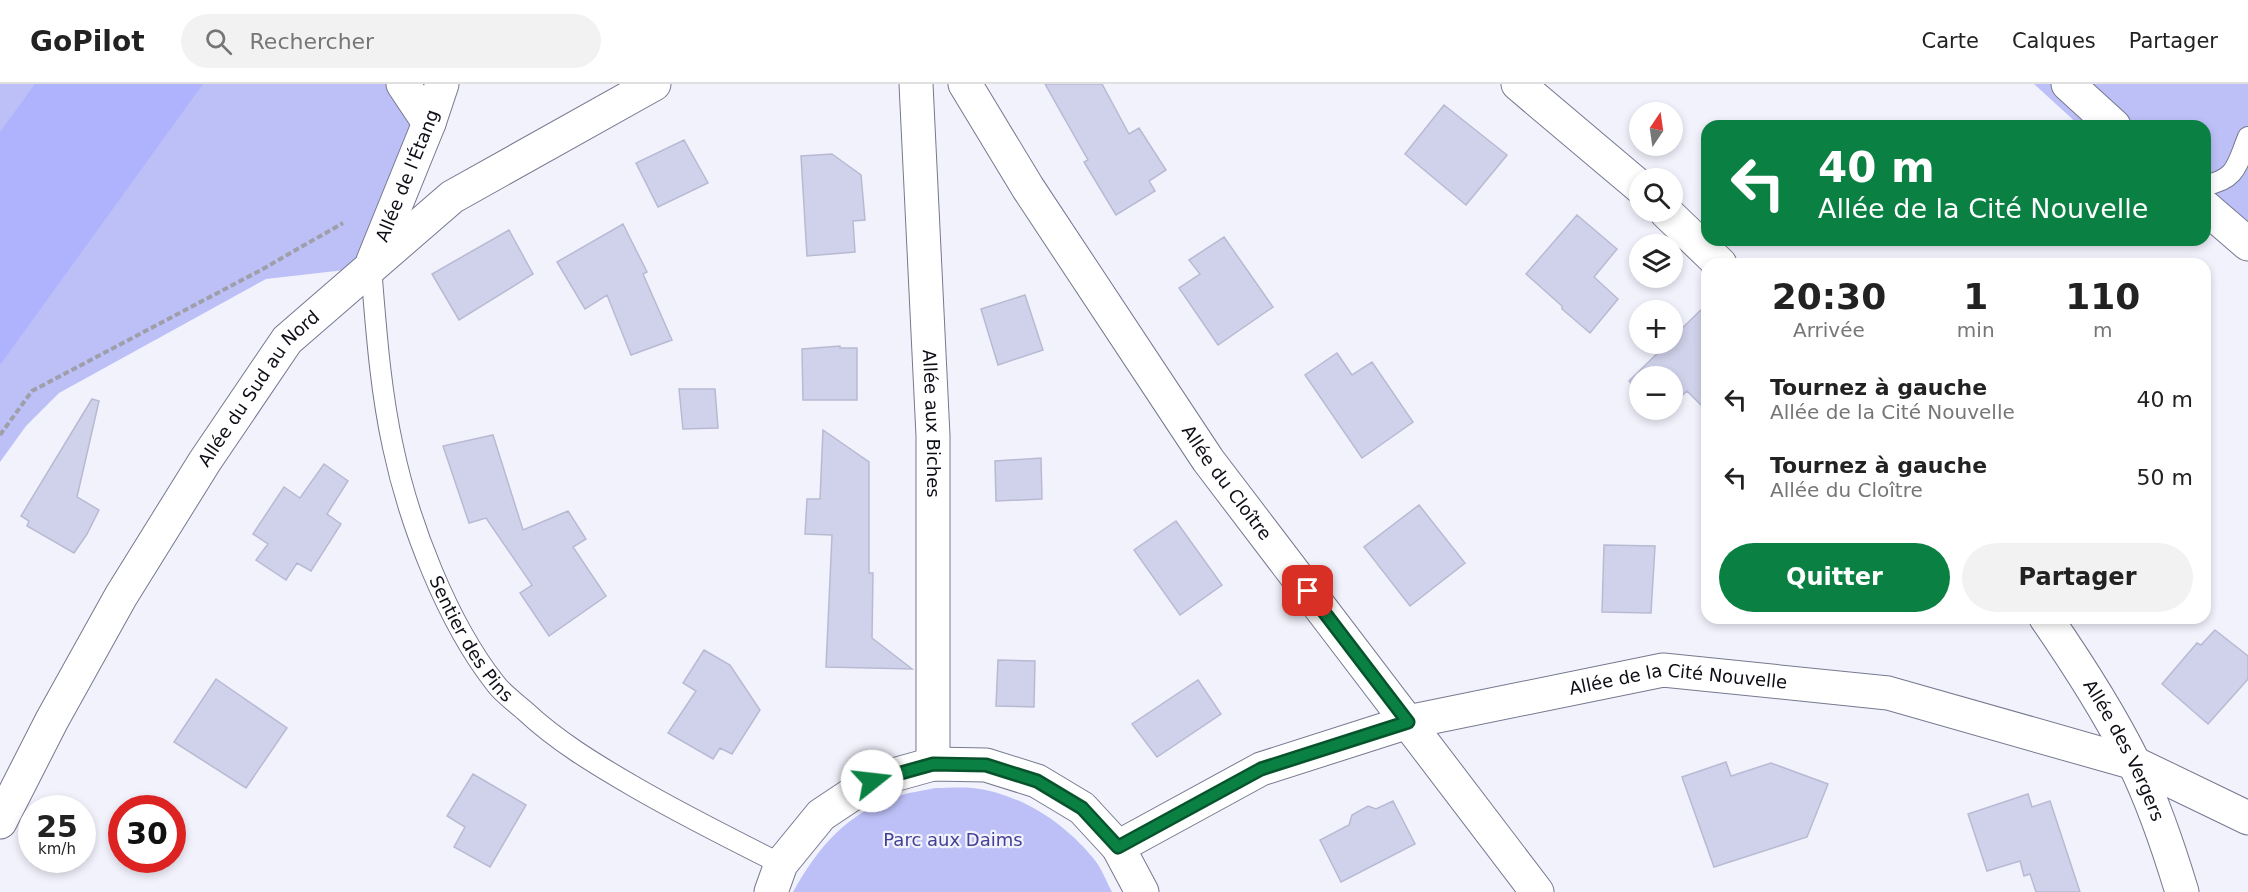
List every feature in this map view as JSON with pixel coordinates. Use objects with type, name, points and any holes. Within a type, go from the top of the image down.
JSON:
[{"type":"street","points":[[403,84],[429,123]]},
{"type":"street","name":"Allée de l'Étang","points":[[371,267],[429,123],[442,84]]},
{"type":"street","name":"Allée du Sud au Nord","points":[[0,822],[52,720],[121,596],[211,452],[287,340],[452,197],[654,84]]},
{"type":"street","name":"Allée aux Biches","points":[[916,84],[933,436],[933,764]]},
{"type":"street","name":"Allée du Cloître","points":[[965,84],[1028,188],[1208,460],[1537,892]]},
{"type":"street","points":[[1518,84],[1629,178]]},
{"type":"street","points":[[2067,84],[2108,120]]},
{"type":"street","points":[[2211,212],[2248,244]]},
{"type":"street","points":[[1676,222],[1701,246]]},
{"type":"street","points":[[1701,246],[1714,258]]},
{"type":"street","name":"Allée des Vergers","points":[[2050,624],[2095,695],[2134,763],[2168,845],[2182,892]]},
{"type":"street","name":"Allée de la Cité Nouvelle","points":[[1118,847],[1261,769],[1408,722],[1663,670],[1888,693],[2134,763],[2248,818]]},
{"type":"street","points":[[776,878],[820,815],[872,781],[933,764],[986,765],[1037,781],[1082,808],[1118,847],[1142,892]]},
{"type":"lane","points":[[2211,184],[2232,175],[2248,137]]},
{"type":"lane","name":"Sentier des Pins","points":[[371,267],[379,359],[393,448],[414,522],[440,588],[464,637],[496,684],[540,725],[587,759],[680,813],[776,878]]},
{"type":"path","points":[[0,435],[32,391],[261,270],[402,190]]},
{"type":"green space","points":[[0,84],[442,84],[371,267],[266,279],[59,393],[26,426],[0,462]]},
{"type":"green space","points":[[2034,84],[2248,84],[2248,245],[2211,219],[2211,120],[2073,120]]},
{"type":"green space","name":"Parc aux Daims","points":[[935,788],[973,788],[991,791],[1026,804],[1042,813],[1058,824],[1085,849],[1099,866],[1112,892],[793,892],[824,846],[849,822],[880,803],[907,793]]},
{"type":"shaded area","points":[[35,84],[203,84],[0,365],[0,132]]},
{"type":"building","points":[[1045,84],[1102,84],[1129,134],[1139,128],[1166,170],[1149,181],[1155,191],[1116,215],[1084,162],[1088,160]]},
{"type":"building","points":[[1444,105],[1507,155],[1466,205],[1405,154]]},
{"type":"building","points":[[684,140],[708,183],[658,207],[636,163]]},
{"type":"building","points":[[832,154],[861,175],[865,220],[853,221],[855,252],[807,256],[801,156]]},
{"type":"building","points":[[1577,215],[1617,249],[1594,277],[1618,299],[1590,333],[1526,274]]},
{"type":"building","points":[[623,224],[647,272],[643,274],[672,340],[631,355],[607,295],[585,309],[557,262]]},
{"type":"building","points":[[509,230],[533,274],[459,320],[432,274]]},
{"type":"building","points":[[1224,237],[1273,307],[1218,345],[1179,288],[1200,274],[1189,260]]},
{"type":"building","points":[[1025,295],[1043,350],[998,365],[981,309]]},
{"type":"building","points":[[1701,310],[1701,405],[1687,391],[1683,395],[1683,366],[1644,366],[1657,354],[1683,354],[1683,327]]},
{"type":"building","points":[[840,346],[840,348],[857,348],[857,400],[803,400],[802,349]]},
{"type":"building","points":[[1337,353],[1352,375],[1372,362],[1413,422],[1362,458],[1305,375]]},
{"type":"building","points":[[679,389],[715,389],[718,428],[683,429]]},
{"type":"building","points":[[92,399],[99,401],[77,497],[99,510],[74,553],[27,526],[29,521],[21,516]]},
{"type":"building","points":[[823,430],[869,462],[869,573],[873,573],[872,638],[912,669],[826,667],[832,535],[805,534],[807,499],[820,499]]},
{"type":"building","points":[[493,435],[523,530],[568,511],[586,539],[573,547],[606,596],[549,636],[520,593],[532,585],[486,518],[469,523],[443,446]]},
{"type":"building","points":[[1041,458],[1042,499],[996,501],[995,461]]},
{"type":"building","points":[[324,464],[348,481],[327,514],[341,524],[311,571],[297,563],[286,580],[256,560],[268,544],[253,534],[284,487],[300,498]]},
{"type":"building","points":[[1419,505],[1465,563],[1410,606],[1364,547]]},
{"type":"building","points":[[1176,521],[1222,585],[1180,615],[1134,550]]},
{"type":"building","points":[[1604,545],[1655,546],[1651,613],[1602,612]]},
{"type":"building","points":[[2215,630],[2248,656],[2248,679],[2208,724],[2162,684],[2197,643],[2201,645]]},
{"type":"building","points":[[704,650],[730,665],[760,710],[732,754],[720,748],[713,759],[668,733],[696,691],[683,683]]},
{"type":"building","points":[[998,660],[1035,661],[1034,707],[996,706]]},
{"type":"building","points":[[216,679],[287,728],[246,788],[174,742]]},
{"type":"building","points":[[1198,680],[1221,714],[1157,757],[1132,724]]},
{"type":"building","points":[[1726,762],[1731,776],[1771,763],[1828,784],[1807,837],[1714,867],[1682,777]]},
{"type":"building","points":[[473,774],[526,805],[490,867],[454,847],[465,827],[447,816]]},
{"type":"building","points":[[2028,794],[2032,807],[2050,801],[2080,892],[2036,892],[2030,874],[2024,876],[2020,861],[1987,871],[1968,814]]},
{"type":"building","points":[[1393,801],[1415,844],[1341,882],[1320,840],[1349,825],[1352,815],[1368,806],[1376,809]]},
{"type":"route","points":[[872,781],[933,764],[986,765],[1037,781],[1082,808],[1118,847],[1261,769],[1408,722],[1308,591]]}]
